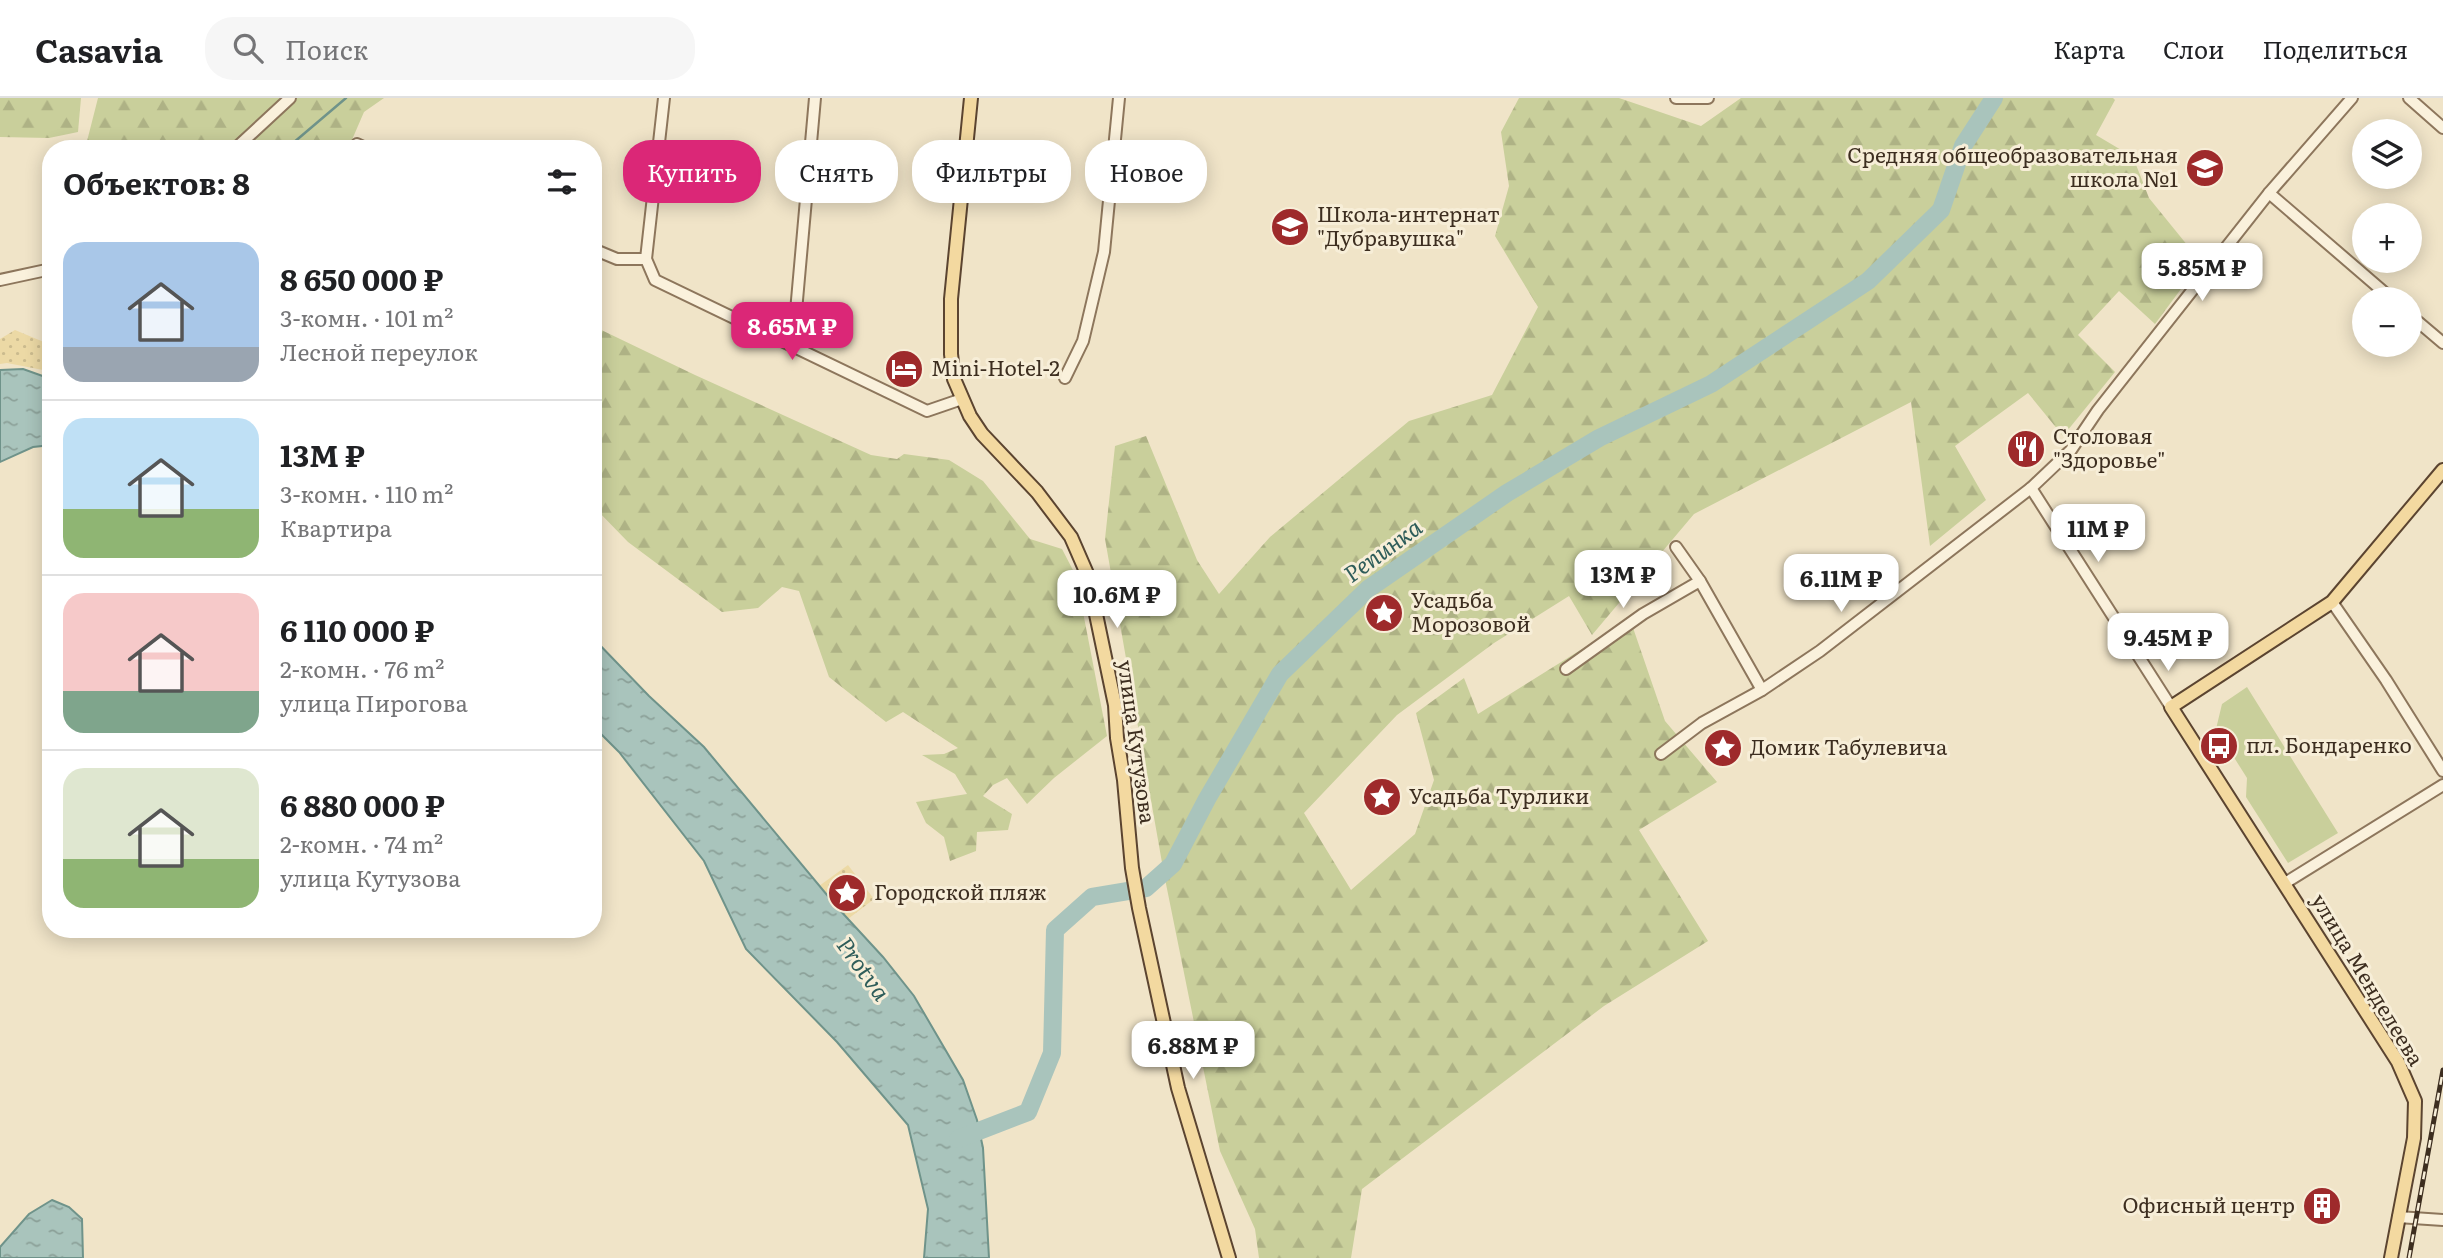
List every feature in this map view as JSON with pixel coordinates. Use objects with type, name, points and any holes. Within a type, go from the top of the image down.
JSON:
[{"type":"main road","name":"улица Кутузова","points":[[971,98],[951,299],[954,379],[962,400],[982,433],[1037,492],[1071,537],[1088,576],[1115,705],[1139,908],[1178,1088],[1229,1258]]},
{"type":"main road","points":[[2171,707],[2332,602],[2443,470]]},
{"type":"main road","name":"улица Менделеева","points":[[2171,707],[2398,1062],[2415,1101],[2414,1138],[2391,1258]]},
{"type":"street","points":[[245,140],[289,98]]},
{"type":"street","points":[[664,98],[646,259],[655,280],[927,411],[962,400]]},
{"type":"street","points":[[793,345],[815,98]]},
{"type":"street","points":[[1065,379],[1083,341],[1104,252],[1119,98]]},
{"type":"street","points":[[1676,98],[1708,98]]},
{"type":"street","points":[[1661,754],[1702,723],[1762,690],[1820,651],[2031,488],[2071,450],[2098,410],[2269,192],[2352,98]]},
{"type":"street","points":[[2409,98],[2443,128]]},
{"type":"street","points":[[2269,192],[2378,287]]},
{"type":"street","points":[[602,253],[617,259],[646,259]]},
{"type":"street","points":[[0,280],[42,271]]},
{"type":"street","points":[[2422,325],[2443,343]]},
{"type":"street","points":[[2031,488],[2171,707]]},
{"type":"street","points":[[1676,547],[1699,581],[1762,690]]},
{"type":"street","points":[[1566,669],[1643,614],[1699,581]]},
{"type":"street","points":[[2332,602],[2386,680],[2443,771]]},
{"type":"street","points":[[2285,883],[2443,785]]},
{"type":"street","points":[[2398,1217],[2443,1220]]},
{"type":"green space","points":[[0,98],[81,98],[78,132],[49,138],[0,137]]},
{"type":"green space","points":[[98,98],[384,98],[364,112],[352,140],[87,140]]},
{"type":"green space","points":[[1519,98],[1619,98],[1701,126],[1741,98],[2113,98],[2115,100],[2096,135],[2133,157],[2149,198],[2201,262],[2155,324],[2119,291],[2078,335],[2115,372],[2063,436],[2028,393],[1955,446],[1986,500],[1930,546],[1911,402],[1694,514],[1592,635],[1569,596],[1494,643],[1397,715],[1304,813],[1351,890],[1415,834],[1434,780],[1416,713],[1464,678],[1478,714],[1630,619],[1665,721],[1717,782],[1639,830],[1708,941],[1604,1006],[1362,1189],[1351,1258],[1259,1258],[1255,1229],[1220,1151],[1164,874],[1105,539],[1115,446],[1146,436],[1197,560],[1219,594],[1270,537],[1409,421],[1492,395],[1538,307],[1495,236],[1509,186],[1501,132]]},
{"type":"green space","points":[[602,330],[871,455],[897,459],[904,454],[949,460],[983,481],[1030,539],[1062,549],[1076,576],[1107,736],[1054,778],[1027,804],[1007,778],[993,785],[983,796],[1012,814],[1008,830],[977,832],[976,851],[950,861],[944,837],[926,823],[916,802],[967,794],[955,774],[922,755],[944,754],[958,748],[903,712],[886,722],[829,677],[799,591],[782,587],[758,608],[722,612],[628,542],[602,515]]},
{"type":"green space","points":[[2247,687],[2338,833],[2288,863],[2246,797],[2247,778],[2216,729],[2222,704]]},
{"type":"sand","points":[[15,330],[42,341],[42,370],[0,364],[0,339]]},
{"type":"sand","name":"Городской пляж","points":[[848,865],[874,899],[848,919],[819,886]]},
{"type":"water","points":[[23,369],[42,376],[42,446],[33,447],[0,462],[0,370]]},
{"type":"water","name":"Protva","points":[[602,647],[704,747],[914,996],[963,1080],[977,1120],[983,1148],[989,1258],[924,1258],[928,1209],[908,1125],[837,1042],[746,949],[704,861],[619,752],[602,735]]},
{"type":"water","points":[[52,1200],[69,1207],[82,1219],[83,1258],[0,1258],[0,1247],[29,1214]]},
{"type":"waterway","points":[[297,140],[346,98]]},
{"type":"waterway","name":"Репинка","points":[[958,1139],[1028,1112],[1052,1053],[1055,930],[1092,897],[1146,888],[1173,864],[1207,799],[1280,674],[1368,589],[1507,493],[1599,438],[1711,384],[1868,281],[1941,210],[1963,146],[1994,98]]},
{"type":"railway","points":[[2409,1258],[2443,1070]]},
{"type":"place","name":"Средняя общеобразовательная школа №1","points":[[2205,168]]},
{"type":"place","name":"Школа-интернат \"Дубравушка\"","points":[[1290,227]]},
{"type":"place","name":"Mini-Hotel-2","points":[[904,369]]},
{"type":"place","name":"Столовая \"Здоровье\"","points":[[2026,449]]},
{"type":"place","name":"Усадьба Морозовой","points":[[1384,613]]},
{"type":"place","name":"пл. Бондаренко","points":[[2219,746]]},
{"type":"place","name":"Домик Табулевича","points":[[1723,748]]},
{"type":"place","name":"Усадьба Турлики","points":[[1382,797]]},
{"type":"place","name":"Городской пляж","points":[[847,893]]},
{"type":"place","name":"Офисный центр","points":[[2322,1206]]}]
